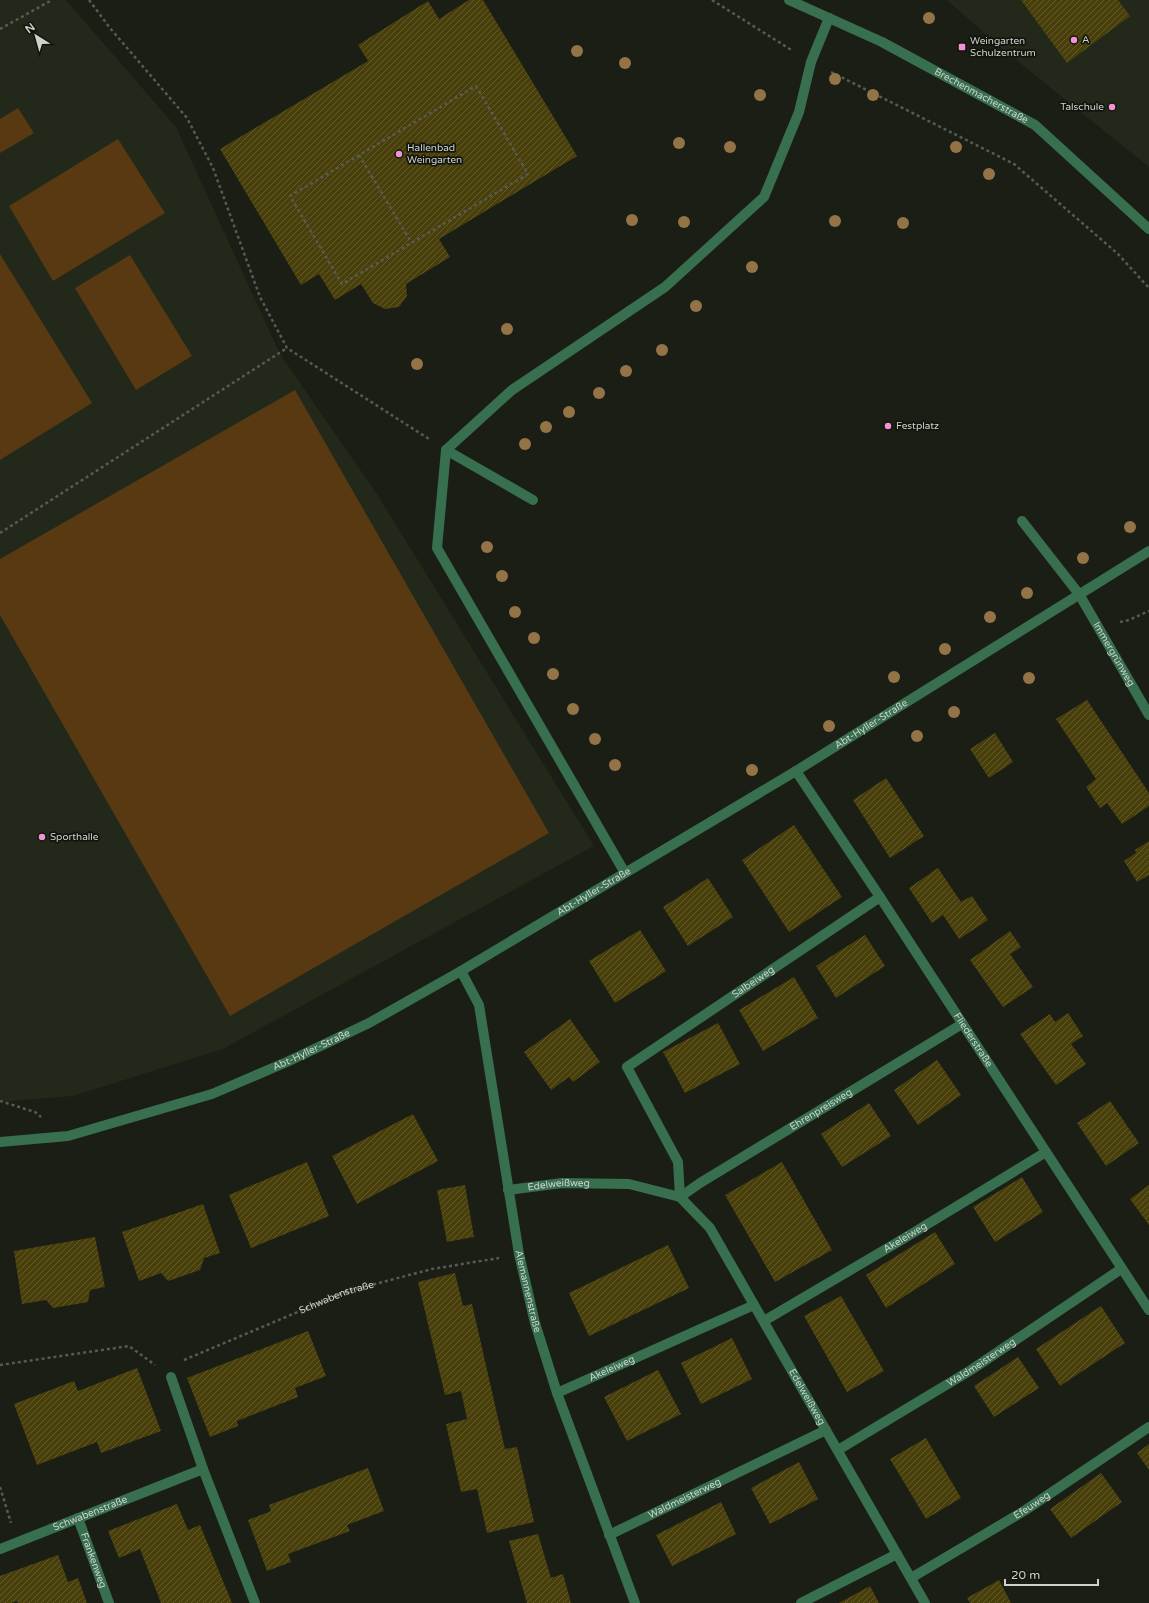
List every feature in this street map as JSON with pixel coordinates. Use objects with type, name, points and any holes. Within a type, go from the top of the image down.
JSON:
[{"type":"street","name":"Brechenmacherstraße","points":[[790,0],[882,42],[1035,125],[1149,229]]},
{"type":"street","points":[[625,873],[437,548],[446,450],[512,390],[665,287],[764,198],[799,112],[811,62],[829,18]]},
{"type":"street","points":[[446,450],[533,500]]},
{"type":"street","name":"Immergrünweg","points":[[1022,521],[1079,594],[1149,715]]},
{"type":"street","name":"Abt-Hyller-Straße","points":[[0,1142],[68,1136],[212,1094],[289,1061],[370,1023],[462,970],[796,771],[1149,551]]},
{"type":"street","name":"Fliederstraße","points":[[796,771],[880,896],[1149,1310]]},
{"type":"street","name":"Salbeiweg","points":[[680,1197],[678,1162],[627,1066],[880,896]]},
{"type":"street","name":"Alemannenstraße","points":[[462,970],[479,1005],[519,1254],[535,1323],[557,1393],[635,1603]]},
{"type":"street","name":"Ehrenpreisweg","points":[[680,1197],[700,1183],[962,1024]]},
{"type":"street","name":"Akeleiweg","points":[[764,1321],[904,1239],[1046,1152]]},
{"type":"street","name":"Edelweißweg","points":[[508,1190],[562,1183],[629,1184],[680,1197],[710,1228],[925,1603]]},
{"type":"street","name":"Waldmeisterweg","points":[[838,1450],[971,1370],[1121,1269]]},
{"type":"street","name":"Akeleiweg","points":[[557,1393],[754,1305]]},
{"type":"street","points":[[171,1377],[203,1469],[255,1603]]},
{"type":"street","name":"Efeuweg","points":[[911,1578],[1024,1511],[1149,1427]]},
{"type":"street","name":"Waldmeisterweg","points":[[609,1534],[826,1430]]},
{"type":"street","name":"Schwabenstraße","points":[[0,1549],[203,1469]]},
{"type":"street","name":"Frankenweg","points":[[78,1518],[108,1603]]},
{"type":"street","points":[[801,1603],[898,1554]]},
{"type":"path","points":[[0,29],[52,0]]},
{"type":"path","points":[[89,0],[110,28],[187,118],[212,168],[260,296],[287,348],[446,450]]},
{"type":"path","points":[[712,0],[811,62],[1014,164],[1118,254],[1149,288]]},
{"type":"path","points":[[476,86],[528,174],[342,284],[290,196],[359,155],[476,86]]},
{"type":"path","points":[[359,155],[411,242]]},
{"type":"path","points":[[0,532],[287,348]]},
{"type":"path","points":[[1098,627],[1129,620],[1149,611]]},
{"type":"path","name":"Schwabenstraße","points":[[171,1377],[178,1362],[345,1292],[432,1269],[519,1254]]},
{"type":"path","points":[[0,1365],[129,1346],[171,1377]]},
{"type":"path","points":[[0,1487],[17,1542]]},
{"type":"shaded area","points":[[0,0],[66,0],[176,127],[280,354],[377,494],[594,846],[223,1049],[73,1096],[0,1102]]},
{"type":"shaded area","name":"Talschule","points":[[947,0],[1149,0],[1149,167],[1000,47]]},
{"type":"shaded area","points":[[18,108],[34,133],[0,153],[0,119]]},
{"type":"shaded area","points":[[118,139],[165,213],[53,281],[9,206]]},
{"type":"shaded area","points":[[0,254],[92,403],[0,460]]},
{"type":"shaded area","points":[[130,255],[192,356],[136,390],[75,288]]},
{"type":"shaded area","points":[[295,390],[549,833],[230,1016],[0,615],[0,559]]},
{"type":"building","name":"Hallenbad Weingarten","points":[[469,0],[483,0],[577,156],[439,239],[450,257],[406,284],[407,296],[399,307],[385,309],[373,303],[361,284],[335,300],[319,274],[301,285],[220,149],[368,61],[358,45],[428,1],[439,19]]},
{"type":"building","name":"A","points":[[1021,0],[1118,0],[1130,16],[1067,63]]},
{"type":"building","points":[[1087,700],[1149,793],[1149,806],[1122,824],[1107,803],[1100,808],[1086,787],[1096,779],[1056,719]]},
{"type":"building","points":[[995,733],[1013,762],[989,778],[970,749]]},
{"type":"building","points":[[886,778],[924,836],[890,858],[853,800]]},
{"type":"building","points":[[794,825],[842,897],[789,932],[742,860]]},
{"type":"building","points":[[1149,841],[1149,875],[1137,882],[1124,861],[1136,853],[1135,850]]},
{"type":"building","points":[[938,868],[961,902],[972,896],[988,920],[959,939],[943,915],[932,923],[909,888]]},
{"type":"building","points":[[708,878],[733,917],[688,946],[663,907]]},
{"type":"building","points":[[640,930],[666,971],[615,1003],[589,961]]},
{"type":"building","points":[[1010,931],[1021,947],[1010,954],[1033,987],[1003,1007],[970,960]]},
{"type":"building","points":[[865,935],[885,966],[836,998],[816,966]]},
{"type":"building","points":[[794,977],[818,1018],[763,1051],[739,1010]]},
{"type":"building","points":[[1068,1013],[1083,1036],[1071,1044],[1086,1064],[1056,1085],[1020,1034],[1050,1014],[1055,1022]]},
{"type":"building","points":[[570,1019],[600,1062],[573,1082],[569,1077],[551,1090],[524,1052]]},
{"type":"building","points":[[718,1023],[740,1064],[685,1093],[663,1052]]},
{"type":"building","points":[[937,1060],[961,1095],[918,1125],[894,1090]]},
{"type":"building","points":[[1110,1101],[1139,1143],[1106,1166],[1077,1123]]},
{"type":"building","points":[[869,1103],[891,1136],[842,1167],[821,1134]]},
{"type":"building","points":[[413,1114],[438,1161],[357,1204],[332,1156]]},
{"type":"building","points":[[307,1162],[329,1216],[251,1248],[229,1195]]},
{"type":"building","points":[[782,1162],[832,1250],[775,1282],[725,1195]]},
{"type":"building","points":[[1022,1177],[1043,1212],[995,1242],[973,1207]]},
{"type":"building","points":[[465,1185],[474,1237],[447,1242],[437,1190]]},
{"type":"building","points":[[1149,1185],[1149,1225],[1130,1199]]},
{"type":"building","points":[[203,1204],[220,1253],[204,1258],[200,1270],[168,1281],[161,1273],[139,1281],[122,1232]]},
{"type":"building","points":[[935,1232],[955,1264],[886,1308],[866,1275]]},
{"type":"building","points":[[95,1237],[105,1287],[90,1290],[88,1302],[53,1308],[46,1300],[22,1304],[14,1251]]},
{"type":"building","points":[[668,1245],[689,1288],[589,1336],[569,1293]]},
{"type":"building","points":[[455,1273],[463,1306],[472,1304],[505,1449],[517,1447],[534,1522],[487,1533],[477,1489],[461,1492],[446,1424],[467,1419],[461,1391],[445,1395],[418,1282]]},
{"type":"building","points":[[841,1296],[884,1371],[847,1392],[804,1316]]},
{"type":"building","points":[[1101,1306],[1125,1343],[1060,1386],[1036,1349]]},
{"type":"building","points":[[308,1331],[326,1376],[295,1388],[298,1397],[237,1421],[238,1426],[210,1437],[187,1378]]},
{"type":"building","points":[[732,1338],[752,1379],[701,1404],[681,1363]]},
{"type":"building","points":[[1018,1357],[1039,1388],[994,1417],[974,1386]]},
{"type":"building","points":[[137,1368],[161,1431],[101,1453],[97,1442],[37,1465],[14,1404],[74,1381],[78,1391]]},
{"type":"building","points":[[658,1370],[681,1414],[627,1441],[604,1397]]},
{"type":"building","points":[[926,1438],[961,1498],[926,1519],[890,1459]]},
{"type":"building","points":[[1149,1444],[1149,1470],[1137,1453]]},
{"type":"building","points":[[799,1462],[818,1499],[770,1524],[751,1488]]},
{"type":"building","points":[[368,1468],[384,1511],[347,1525],[350,1531],[288,1554],[291,1562],[267,1571],[248,1520],[271,1511],[269,1505]]},
{"type":"building","points":[[1101,1473],[1122,1502],[1071,1538],[1050,1509]]},
{"type":"building","points":[[721,1502],[736,1534],[672,1566],[656,1535]]},
{"type":"building","points":[[177,1504],[188,1530],[200,1525],[232,1603],[161,1603],[140,1549],[119,1558],[108,1531]]},
{"type":"building","points":[[538,1534],[551,1578],[563,1574],[571,1603],[527,1603],[509,1541]]},
{"type":"building","points":[[58,1555],[68,1582],[78,1578],[87,1603],[18,1603],[17,1601],[11,1603],[0,1603],[0,1576]]},
{"type":"building","points":[[999,1580],[1011,1603],[970,1603],[967,1598]]},
{"type":"building","points":[[870,1586],[879,1603],[839,1603]]},
{"type":"place","name":"A","points":[[1074,40]]},
{"type":"place","name":"Weingarten Schulzentrum","points":[[962,47]]},
{"type":"place","name":"Talschule","points":[[1112,107]]},
{"type":"place","name":"Hallenbad Weingarten","points":[[399,154]]},
{"type":"place","name":"Festplatz","points":[[888,426]]},
{"type":"place","name":"Sporthalle","points":[[42,837]]}]
